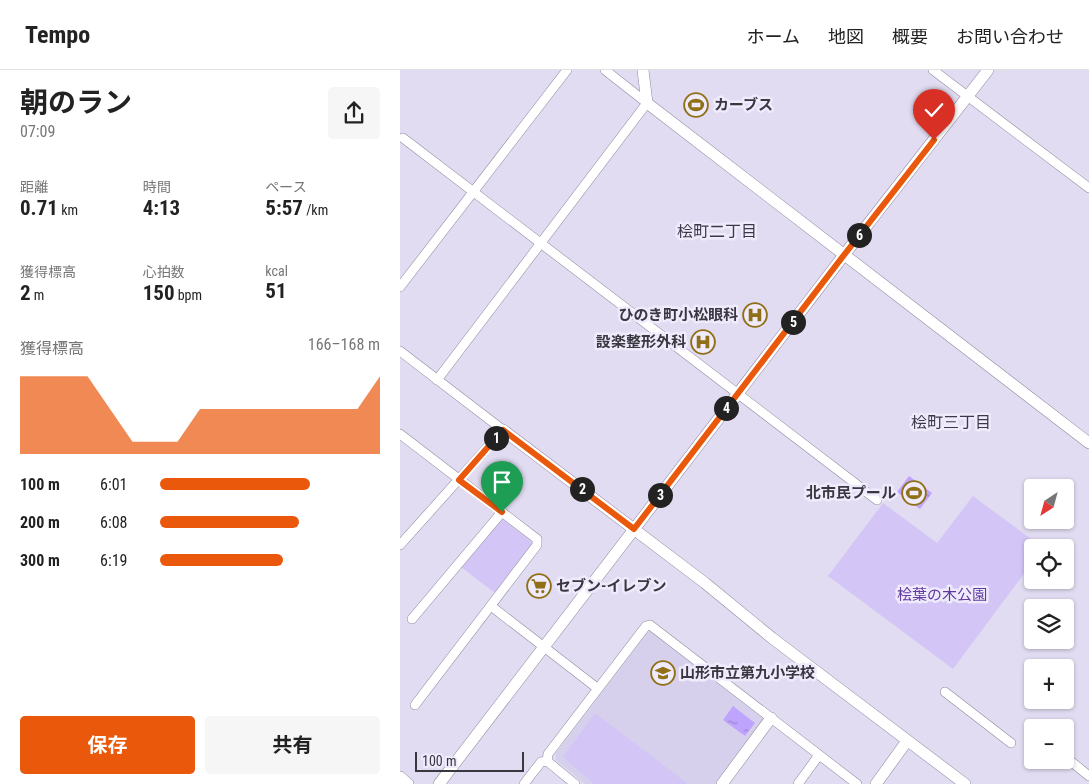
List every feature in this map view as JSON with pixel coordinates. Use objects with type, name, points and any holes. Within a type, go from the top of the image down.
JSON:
[{"type":"street","points":[[400,287],[567,70]]},
{"type":"street","points":[[605,70],[1089,444]]},
{"type":"street","points":[[437,380],[647,103],[642,70]]},
{"type":"street","points":[[933,70],[1089,188]]},
{"type":"street","points":[[439,784],[988,70]]},
{"type":"street","points":[[403,138],[877,500]]},
{"type":"street","points":[[400,351],[705,583],[772,638],[965,784]]},
{"type":"street","points":[[400,545],[503,430]]},
{"type":"street","points":[[400,447],[403,437],[537,539],[537,545],[415,705]]},
{"type":"street","points":[[412,619],[502,512]]},
{"type":"street","points":[[491,606],[597,688]]},
{"type":"street","points":[[547,761],[548,754],[597,688],[646,626],[650,626],[857,784]]},
{"type":"street","points":[[945,692],[1011,743]]},
{"type":"street","points":[[722,784],[771,718]]},
{"type":"street","points":[[876,784],[907,741]]},
{"type":"street","points":[[798,784],[819,754]]},
{"type":"street","points":[[524,784],[541,762],[547,761],[575,784]]},
{"type":"street","points":[[1074,764],[1089,776]]},
{"type":"street","points":[[400,777],[408,784]]},
{"type":"shaded area","name":"山形市立第九小学校","points":[[654,631],[762,715],[763,722],[717,784],[585,784],[556,760],[556,753],[648,632]]},
{"type":"green space","name":"桧葉の木公園","points":[[973,496],[1031,539],[1024,539],[1024,574],[953,669],[828,576],[883,503],[937,543]]},
{"type":"green space","points":[[502,518],[533,543],[495,593],[461,567]]},
{"type":"green space","points":[[595,713],[688,784],[594,784],[563,757]]},
{"type":"water","name":"北市民プール","points":[[909,476],[932,493],[920,509],[897,492]]},
{"type":"water","points":[[733,706],[755,723],[745,736],[723,720]]},
{"type":"place","name":"カーブス","points":[[696,105]]},
{"type":"place","name":"ひのき町小松眼科","points":[[755,315]]},
{"type":"place","name":"設楽整形外科","points":[[703,342]]},
{"type":"place","name":"北市民プール","points":[[914,493]]},
{"type":"place","name":"セブン-イレブン","points":[[539,586]]},
{"type":"place","name":"山形市立第九小学校","points":[[663,673]]},
{"type":"district","name":"桧町二丁目","points":[[717,231]]},
{"type":"district","name":"桧町三丁目","points":[[951,422]]},
{"type":"route","points":[[502,512],[459,480],[503,430],[634,529],[934,140]]}]
